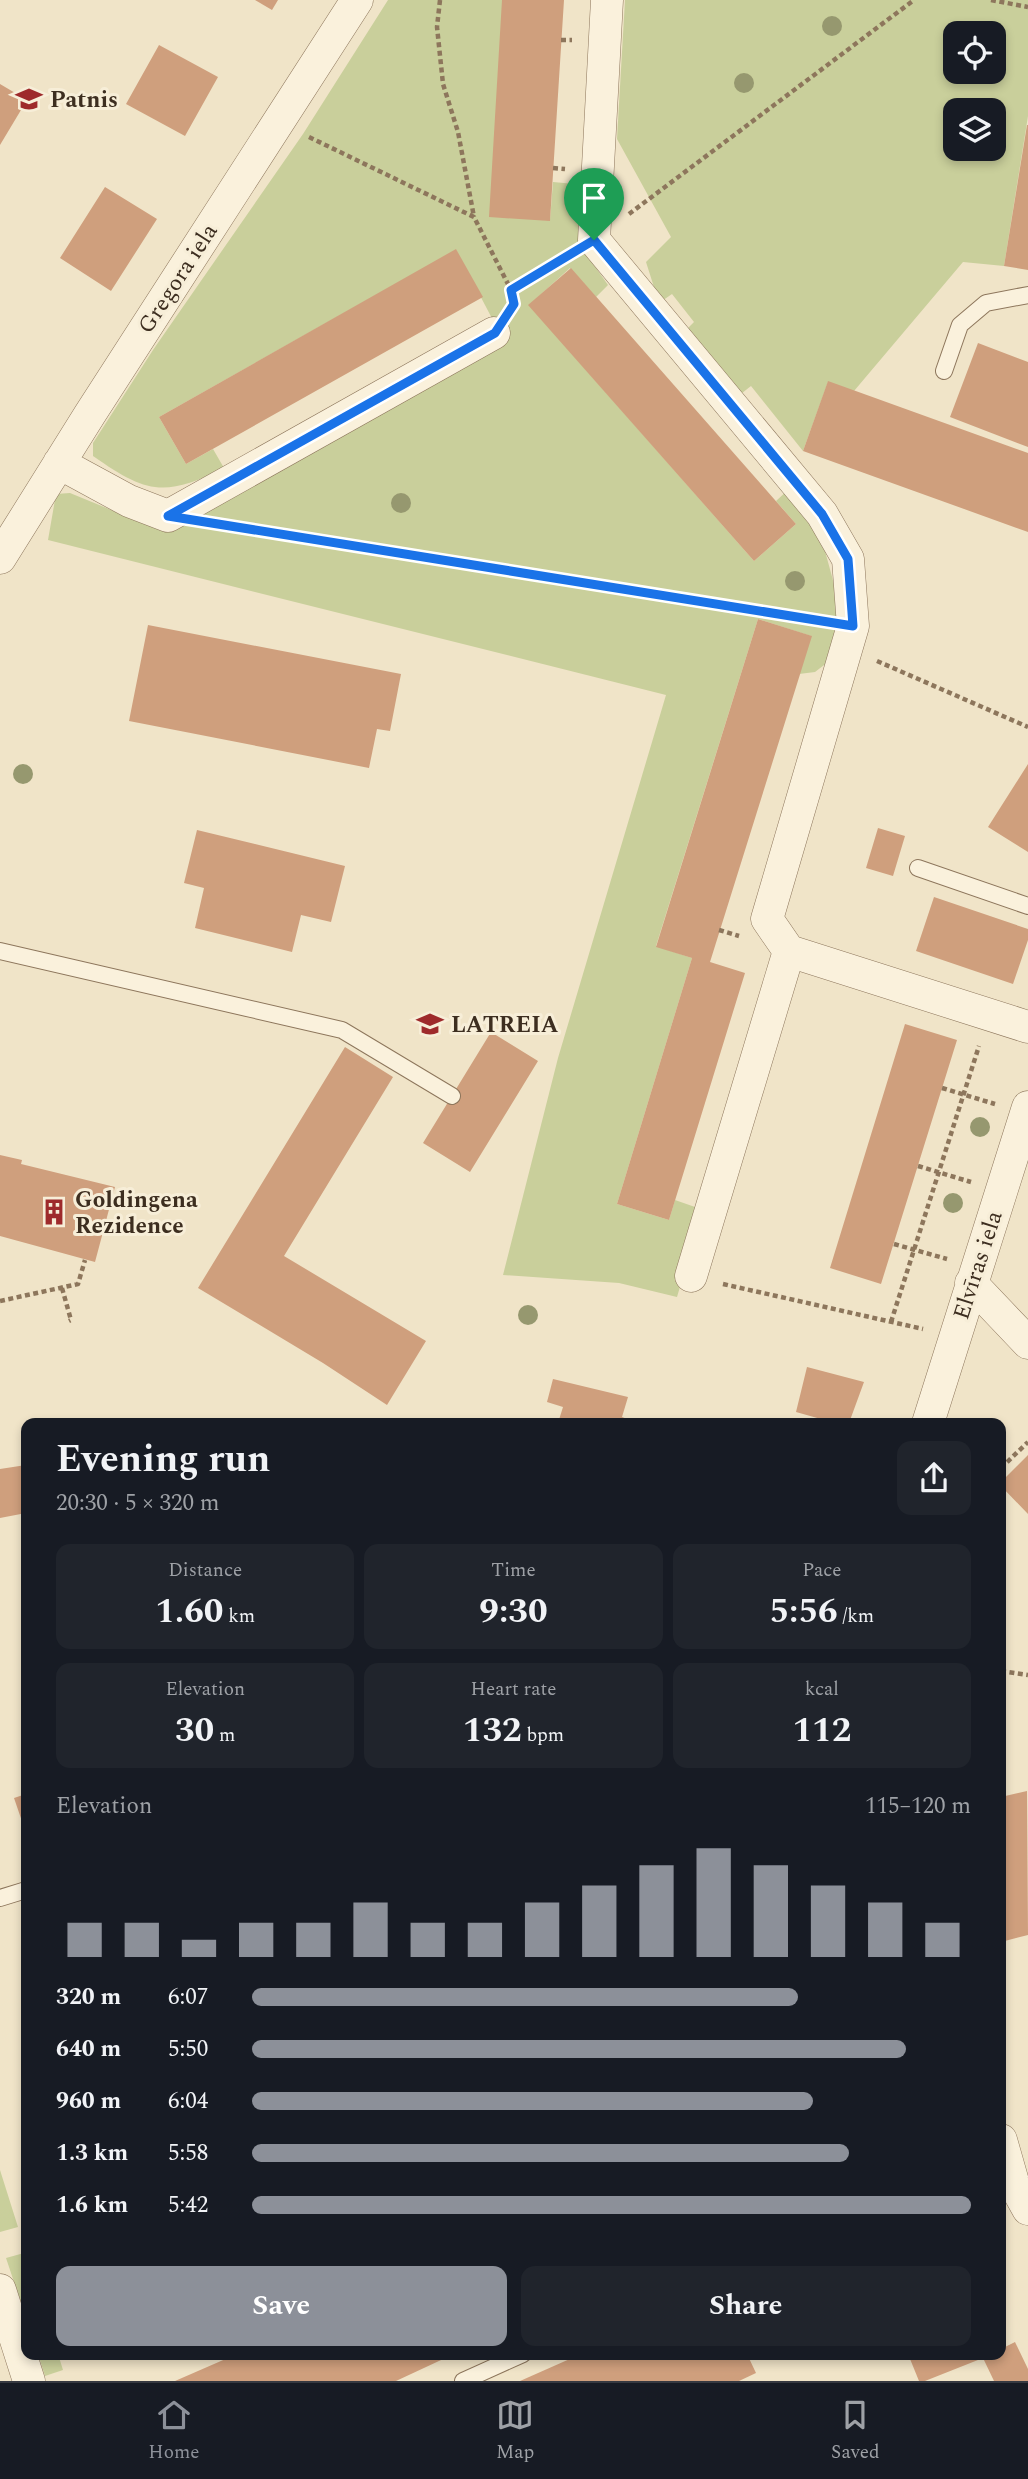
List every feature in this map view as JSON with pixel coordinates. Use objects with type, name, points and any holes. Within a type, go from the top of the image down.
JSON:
[{"type":"street","name":"Gregora iela","points":[[0,558],[357,0]]},
{"type":"street","points":[[607,0],[594,240],[822,514],[848,559],[850,637],[767,919],[789,951],[1028,1027]]},
{"type":"street","points":[[59,463],[129,501],[168,516],[495,333]]},
{"type":"street","points":[[691,1276],[789,951]]},
{"type":"street","name":"Elvīras iela","points":[[930,1418],[955,1336],[965,1272],[1017,1107]]},
{"type":"street","points":[[965,1272],[1028,1343]]},
{"type":"street","points":[[1006,2158],[1013,2182],[1028,2209]]},
{"type":"street","points":[[0,2290],[21,2356]]},
{"type":"street","points":[[22,2360],[29,2381]]},
{"type":"lane","points":[[944,371],[960,325],[986,303],[1028,295]]},
{"type":"lane","points":[[918,868],[1028,906]]},
{"type":"lane","points":[[0,951],[342,1030],[452,1096]]},
{"type":"lane","points":[[0,1898],[21,1892]]},
{"type":"lane","points":[[463,2381],[510,2360]]},
{"type":"path","points":[[440,0],[437,26],[443,84],[458,132],[474,217],[511,290],[514,304],[495,333]]},
{"type":"path","points":[[511,290],[594,240],[914,0]]},
{"type":"path","points":[[991,0],[1028,7]]},
{"type":"path","points":[[279,122],[474,217]]},
{"type":"path","points":[[223,525],[850,637],[1028,727]]},
{"type":"path","points":[[891,1322],[989,1015]]},
{"type":"path","points":[[942,1088],[1017,1107]]},
{"type":"path","points":[[918,1166],[982,1186]]},
{"type":"path","points":[[894,1244],[965,1272]]},
{"type":"path","points":[[0,1301],[78,1284],[85,1260]]},
{"type":"path","points":[[691,1276],[955,1336]]},
{"type":"path","points":[[62,1288],[71,1320],[69,1321]]},
{"type":"path","points":[[1006,1463],[1028,1442]]},
{"type":"path","points":[[1006,1672],[1028,1675]]},
{"type":"green space","points":[[388,0],[502,0],[550,220],[553,182],[575,184],[585,194],[578,238],[608,285],[596,297],[570,268],[529,305],[754,561],[796,524],[776,501],[789,489],[819,529],[837,595],[842,625],[828,662],[815,672],[799,674],[811,636],[758,619],[656,946],[692,958],[617,1204],[669,1220],[675,1200],[695,1207],[700,1219],[677,1297],[619,1283],[503,1275],[558,1058],[666,695],[48,540],[56,494],[70,493],[126,516],[162,526],[505,343],[456,250],[159,417],[186,464],[213,449],[224,468],[186,484],[156,487],[127,478],[93,456],[93,443],[153,350],[303,134]]},
{"type":"green space","points":[[625,0],[1028,0],[1028,116],[1004,266],[963,262],[854,391],[828,382],[803,451],[751,386],[737,397],[683,333],[694,322],[672,294],[659,303],[646,262],[671,237],[617,139]]},
{"type":"green space","points":[[0,2170],[18,2227],[0,2232]]},
{"type":"green space","points":[[21,2254],[21,2303],[6,2258]]},
{"type":"green space","points":[[40,2360],[60,2360],[63,2370],[45,2376]]},
{"type":"building","points":[[255,0],[278,0],[272,10]]},
{"type":"building","points":[[502,0],[564,0],[550,221],[489,217]]},
{"type":"building","points":[[159,45],[218,77],[185,136],[126,104]]},
{"type":"building","points":[[0,84],[27,100],[0,145]]},
{"type":"building","points":[[1028,125],[1028,270],[1004,266]]},
{"type":"building","points":[[105,187],[157,219],[111,291],[60,258]]},
{"type":"building","points":[[456,249],[483,297],[186,464],[159,417]]},
{"type":"building","points":[[571,268],[796,524],[754,561],[528,305]]},
{"type":"building","points":[[978,343],[1028,362],[1028,447],[950,417]]},
{"type":"building","points":[[828,381],[1028,453],[1028,532],[803,451]]},
{"type":"building","points":[[758,619],[812,636],[710,962],[745,973],[669,1220],[617,1204],[692,958],[656,947]]},
{"type":"building","points":[[148,625],[401,674],[390,731],[377,729],[369,768],[129,721]]},
{"type":"building","points":[[1028,764],[1028,852],[988,827]]},
{"type":"building","points":[[878,828],[905,836],[893,876],[866,868]]},
{"type":"building","points":[[197,830],[345,866],[331,922],[301,915],[292,952],[195,928],[204,888],[184,883]]},
{"type":"building","points":[[934,897],[1028,929],[1028,940],[1013,984],[916,951]]},
{"type":"building","points":[[905,1024],[957,1040],[881,1284],[830,1268]]},
{"type":"building","points":[[491,1032],[538,1061],[470,1172],[423,1143]]},
{"type":"building","points":[[345,1047],[393,1077],[284,1256],[426,1341],[387,1405],[198,1288]]},
{"type":"building","name":"Goldingena Rezidence","points":[[0,1155],[22,1160],[21,1164],[115,1187],[95,1262],[0,1236]]},
{"type":"building","points":[[807,1367],[864,1382],[851,1418],[817,1418],[796,1412]]},
{"type":"building","points":[[553,1379],[628,1397],[622,1417],[625,1418],[560,1418],[563,1407],[547,1402]]},
{"type":"building","points":[[1028,1455],[1028,1514],[1006,1491],[1006,1477]]},
{"type":"building","points":[[21,1466],[21,1514],[0,1518],[0,1469]]},
{"type":"building","points":[[1027,1791],[1028,1935],[1006,1941],[1006,1796]]},
{"type":"building","points":[[21,1796],[21,1818],[14,1798]]},
{"type":"building","points":[[1015,2342],[1028,2369],[1028,2381],[994,2381],[984,2360],[1006,2360],[1006,2346]]},
{"type":"building","points":[[223,2360],[441,2360],[396,2381],[175,2381]]},
{"type":"building","points":[[567,2360],[750,2360],[756,2373],[739,2381],[520,2381]]},
{"type":"building","points":[[910,2360],[978,2360],[925,2381],[919,2381]]},
{"type":"place","name":"Patnis","points":[[29,99]]},
{"type":"place","name":"LATREIA","points":[[430,1024]]},
{"type":"place","name":"Goldingena Rezidence","points":[[54,1212]]},
{"type":"route","points":[[594,240],[822,514],[848,559],[853,626],[168,516],[495,333],[514,304],[511,290],[594,240]]}]
